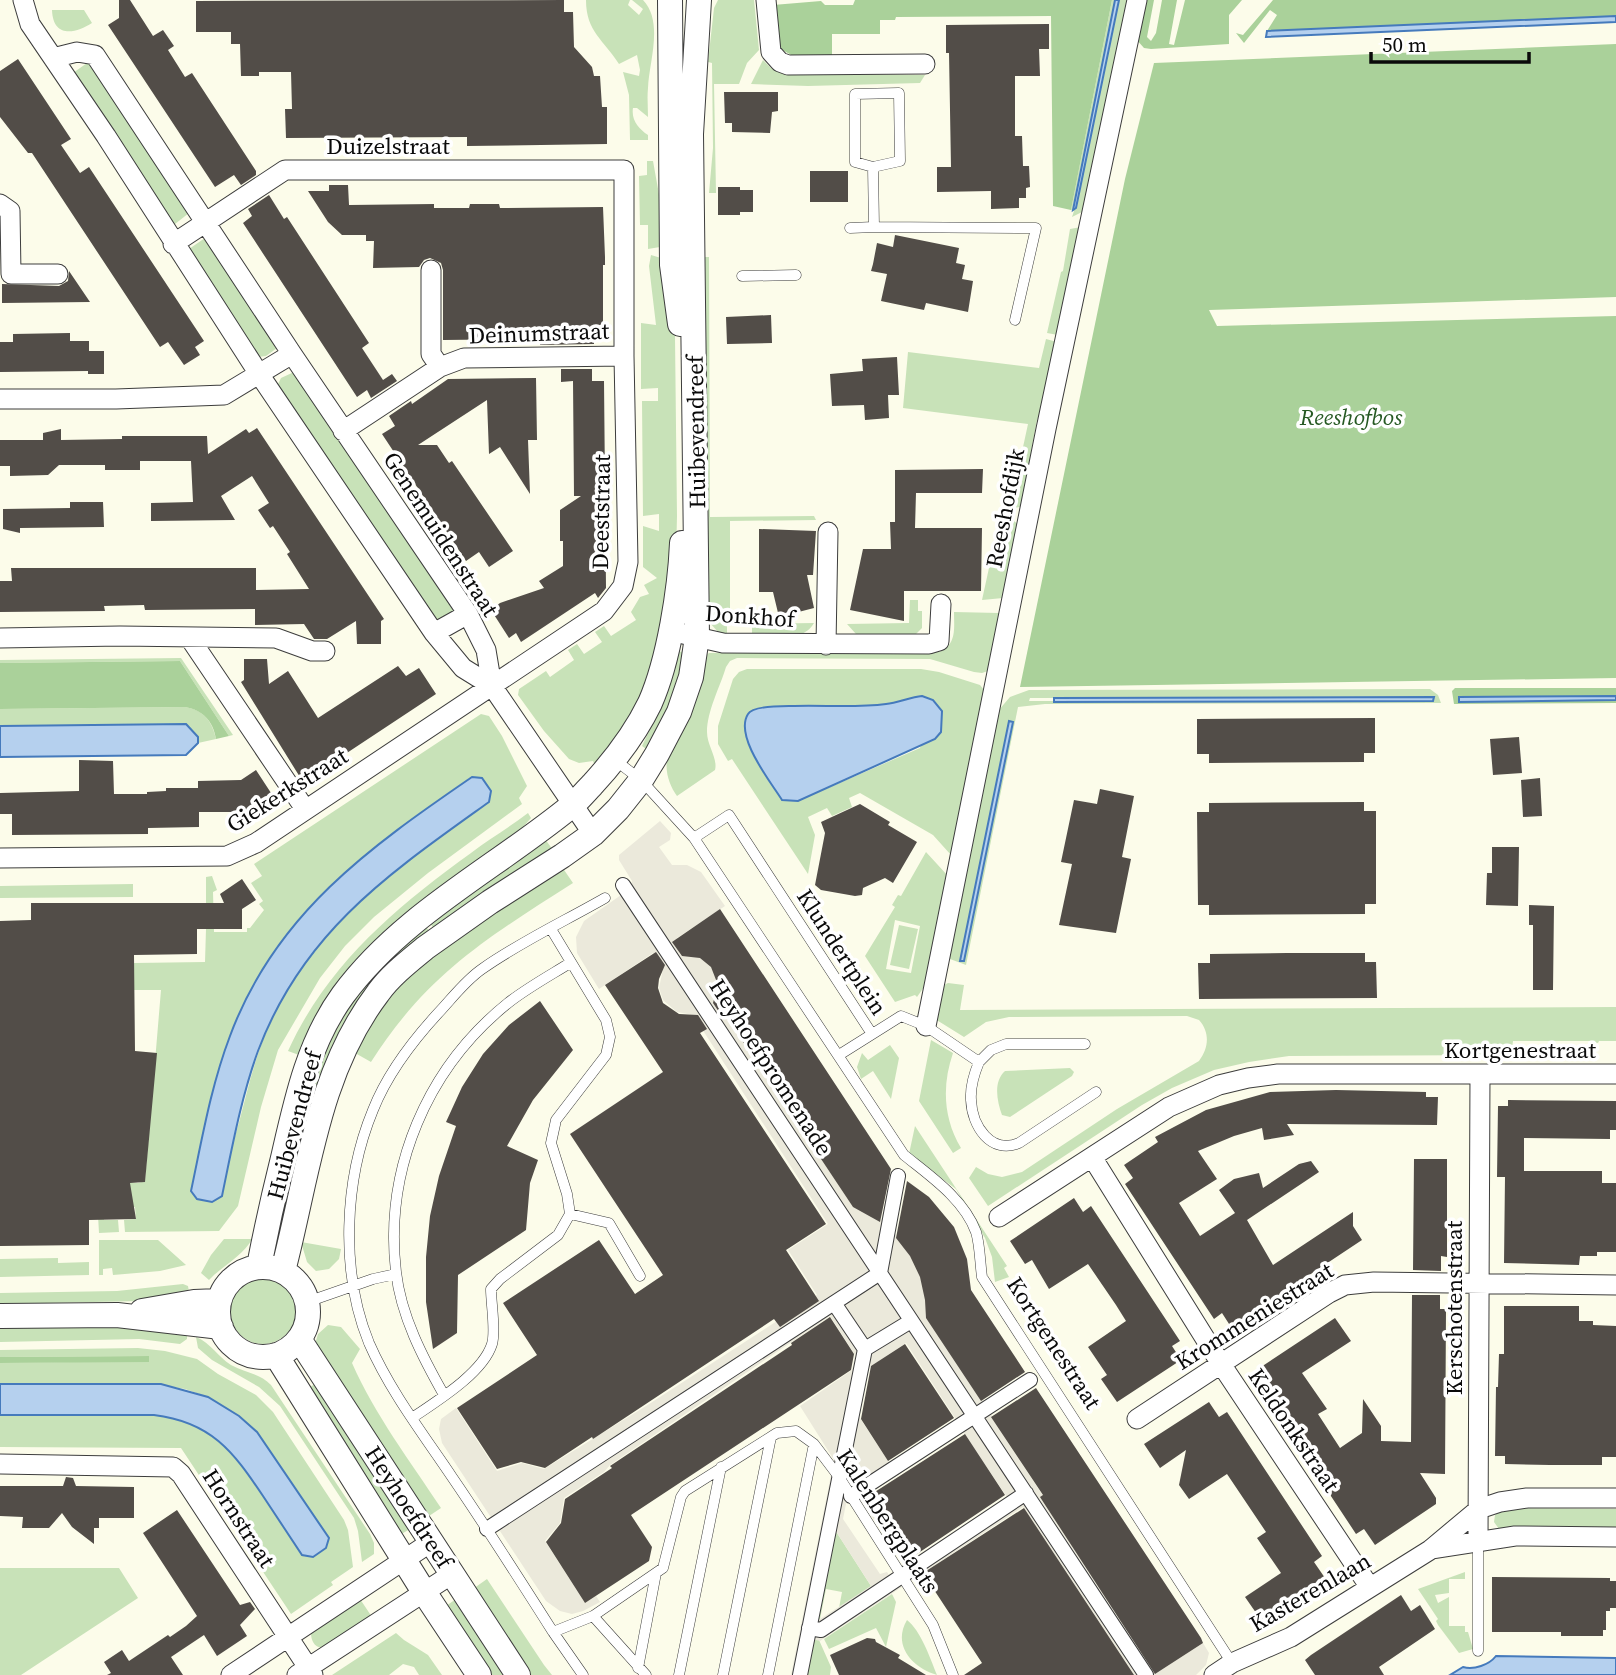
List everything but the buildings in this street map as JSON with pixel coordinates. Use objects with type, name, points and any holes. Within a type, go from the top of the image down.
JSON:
[{"type":"street","points":[[23,0],[30,24],[259,374],[434,633],[463,668],[492,686],[593,834]]},
{"type":"street","name":"Huibevendreef","points":[[271,1268],[303,1077],[325,1024],[341,998],[361,972],[407,929],[470,879],[573,806],[615,760],[650,701],[670,631],[681,565],[683,497],[681,348],[679,306],[672,265],[670,0]]},
{"type":"street","name":"Huibevendreef","points":[[271,1268],[331,1080],[345,1047],[378,992],[425,948],[593,834],[641,780],[680,712],[691,677],[697,637],[691,146],[699,0]]},
{"type":"street","points":[[766,0],[771,52],[780,62],[788,65],[925,64]]},
{"type":"street","name":"Reeshofdijk","points":[[926,1026],[1137,0]]},
{"type":"street","name":"Genemuidenstraat","points":[[53,58],[77,52],[95,55],[468,614],[486,650],[492,686]]},
{"type":"street","name":"Duizelstraat","points":[[173,244],[285,170],[624,170]]},
{"type":"street","name":"Deinumstraat","points":[[343,430],[440,367],[464,358],[624,356],[624,170]]},
{"type":"street","points":[[0,204],[10,211],[11,274],[58,274]]},
{"type":"street","points":[[431,270],[432,354],[440,367]]},
{"type":"street","points":[[0,399],[224,395],[292,354]]},
{"type":"street","name":"Deeststraat","points":[[492,686],[604,611],[623,586],[628,562],[624,356]]},
{"type":"street","name":"Donkhof","points":[[826,645],[828,533]]},
{"type":"street","name":"Donkhof","points":[[670,631],[723,643],[929,644],[939,641],[941,604]]},
{"type":"street","points":[[434,633],[468,614]]},
{"type":"street","points":[[188,637],[305,809]]},
{"type":"street","points":[[0,638],[276,638],[312,651],[326,651]]},
{"type":"street","name":"Giekerkstraat","points":[[0,858],[226,856],[256,843],[492,686]]},
{"type":"street","name":"Heyhoefpromenade","points":[[623,885],[1146,1675]]},
{"type":"street","name":"Kortgenestraat","points":[[999,1217],[1169,1107],[1219,1085],[1248,1078],[1278,1074],[1616,1074]]},
{"type":"street","name":"Kerschotenstraat","points":[[1478,1541],[1480,1074]]},
{"type":"street","name":"Keldonkstraat","points":[[1092,1157],[1221,1364],[1369,1586]]},
{"type":"street","points":[[487,1529],[880,1273],[898,1176]]},
{"type":"street","points":[[271,1268],[297,1282],[307,1302],[306,1325],[299,1339],[287,1350],[276,1355],[256,1357],[240,1351],[228,1340],[220,1327],[219,1301],[223,1289],[233,1278],[271,1268]]},
{"type":"street","name":"Krommeniestraat","points":[[1137,1419],[1345,1285],[1366,1282],[1616,1285]]},
{"type":"street","points":[[117,1315],[194,1302],[219,1301]]},
{"type":"street","points":[[800,1675],[865,1349],[834,1303]]},
{"type":"street","points":[[0,1316],[117,1315],[220,1327]]},
{"type":"street","points":[[865,1349],[911,1321]]},
{"type":"street","name":"Heyhoefdreef","points":[[299,1339],[518,1675]]},
{"type":"street","name":"Heyhoefdreef","points":[[276,1355],[403,1560],[480,1675]]},
{"type":"street","points":[[851,1496],[1030,1380]]},
{"type":"street","name":"Hornstraat","points":[[0,1464],[173,1467],[181,1474],[288,1637]]},
{"type":"street","points":[[809,1628],[821,1630],[1026,1493]]},
{"type":"street","name":"Kasterenlaan","points":[[1214,1675],[1232,1663],[1291,1637],[1430,1549],[1479,1509],[1500,1502],[1527,1498],[1616,1498]]},
{"type":"street","name":"Kasterenlaan","points":[[1430,1549],[1515,1536],[1616,1537]]},
{"type":"street","points":[[231,1675],[431,1542]]},
{"type":"street","points":[[288,1637],[306,1672],[452,1574]]},
{"type":"lane","points":[[855,93],[899,93],[900,161],[873,167],[855,162],[855,93]]},
{"type":"lane","points":[[873,167],[874,227]]},
{"type":"lane","points":[[850,228],[1036,228],[1014,320]]},
{"type":"lane","points":[[741,276],[796,275]]},
{"type":"lane","points":[[615,760],[641,780],[694,838],[839,1055]]},
{"type":"lane","name":"Klundertplein","points":[[694,838],[729,815],[872,1034],[839,1055]]},
{"type":"lane","points":[[583,1675],[412,1418],[370,1344],[361,1321],[354,1286],[350,1225],[352,1185],[372,1110],[390,1074],[411,1045],[480,970],[605,898]]},
{"type":"lane","points":[[412,1418],[482,1363],[493,1342],[491,1289],[500,1279],[558,1236],[570,1214],[567,1194],[551,1143],[556,1120],[606,1055],[610,1037],[606,1020],[551,929]]},
{"type":"lane","points":[[444,1395],[410,1326],[396,1274],[396,1208],[400,1174],[410,1139],[424,1104],[458,1053],[506,1004],[570,963]]},
{"type":"lane","points":[[872,1034],[901,1016],[926,1026],[979,1062]]},
{"type":"lane","points":[[1085,1044],[1006,1044],[991,1050],[979,1062],[972,1085],[971,1101],[978,1126],[985,1137],[996,1145],[1010,1147],[1096,1092]]},
{"type":"lane","name":"Kortgenestraat","points":[[839,1055],[904,1155],[944,1188],[962,1208],[976,1232],[982,1277],[1232,1663]]},
{"type":"lane","points":[[570,1214],[608,1223],[640,1276]]},
{"type":"lane","points":[[307,1302],[396,1274]]},
{"type":"lane","name":"Kalenbergplaats","points":[[642,1672],[656,1573],[663,1568],[681,1497],[685,1491],[777,1433],[796,1431],[814,1444],[839,1477],[933,1625],[953,1675]]},
{"type":"lane","points":[[723,1675],[771,1437]]},
{"type":"lane","points":[[768,1675],[814,1444]]},
{"type":"lane","points":[[679,1675],[721,1467]]},
{"type":"lane","points":[[1478,1541],[1478,1651]]},
{"type":"lane","points":[[553,1632],[593,1616],[656,1573]]},
{"type":"lane","points":[[593,1616],[642,1672]]},
{"type":"green space","points":[[586,0],[630,0],[628,5],[639,15],[643,9],[632,0],[643,0],[649,9],[653,19],[654,42],[648,117],[633,108],[636,124],[648,135],[648,140],[630,140],[629,95],[623,72],[639,76],[637,55],[619,64],[592,28]]},
{"type":"green space","points":[[718,0],[754,0],[759,50],[747,63],[739,84],[714,84],[716,193],[709,193],[713,148],[712,63],[708,62],[714,8]]},
{"type":"green space","points":[[855,0],[1112,0],[1071,210],[1053,206],[1051,16],[896,17],[895,20],[880,20],[880,34],[832,34],[832,56],[793,56],[779,48],[773,5],[821,1],[825,5],[853,5]]},
{"type":"green space","points":[[1112,0],[1115,0],[1073,210],[1119,0],[1128,0],[1084,211],[1072,217],[1074,211],[1071,210]]},
{"type":"green space","points":[[1144,0],[1154,0],[1147,37],[1151,41],[1156,33],[1162,0],[1177,0],[1169,44],[1174,45],[1185,0],[1242,0],[1229,15],[1229,44],[1151,49],[1144,48],[1136,39]]},
{"type":"green space","points":[[1273,0],[1616,0],[1616,16],[1267,31],[1277,15],[1270,10],[1244,43],[1236,33],[1243,35]]},
{"type":"green space","points":[[52,10],[84,10],[92,23],[79,30],[66,31],[56,25]]},
{"type":"green space","name":"Reeshofbos","points":[[1616,44],[1616,297],[1209,310],[1217,326],[1616,316],[1616,678],[1020,687],[1125,179],[1154,63]]},
{"type":"green space","points":[[763,60],[771,68],[787,74],[925,75],[920,83],[808,86],[751,84]]},
{"type":"green space","points":[[90,63],[189,213],[175,224],[73,73]]},
{"type":"green space","points":[[647,161],[653,161],[660,200],[660,247],[648,249],[648,225],[640,225],[639,176],[647,175]]},
{"type":"green space","points":[[1081,227],[1058,335],[1047,333],[1063,271],[1070,229]]},
{"type":"green space","points":[[205,238],[277,348],[266,356],[258,357],[189,249]]},
{"type":"green space","points":[[651,255],[661,258],[675,337],[677,516],[672,595],[644,694],[596,768],[593,761],[579,763],[569,759],[544,731],[518,695],[519,689],[546,671],[550,677],[574,660],[568,650],[577,644],[584,654],[602,642],[595,632],[604,626],[611,636],[636,620],[631,612],[640,597],[649,594],[644,585],[657,578],[643,567],[643,526],[659,531],[659,514],[643,516],[642,401],[658,401],[658,388],[641,389],[641,323],[656,325],[649,266]]},
{"type":"green space","points":[[705,257],[709,257],[710,517],[814,516],[816,520],[730,521],[730,614],[727,614],[727,636],[721,635],[708,621]]},
{"type":"green space","points":[[1046,339],[1057,342],[1043,409],[1037,420],[1023,506],[1011,509],[1009,517],[1019,525],[1003,598],[982,600],[999,522],[1007,521],[1028,424],[903,408],[908,352],[1039,368]]},
{"type":"green space","points":[[294,372],[453,607],[453,613],[433,623],[277,386],[281,378]]},
{"type":"green space","points":[[910,600],[918,600],[918,611],[922,611],[922,628],[914,636],[856,634],[847,624],[909,623]]},
{"type":"green space","points":[[954,612],[999,613],[988,671],[974,672],[930,659],[737,658],[730,661],[709,716],[707,737],[715,761],[715,770],[677,796],[669,779],[667,760],[704,657],[709,653],[939,652],[952,640]]},
{"type":"green space","points":[[814,623],[809,629],[795,636],[752,636],[752,624]]},
{"type":"green space","points":[[670,651],[687,652],[680,680],[649,751],[642,746],[662,704]]},
{"type":"green space","points":[[181,658],[233,735],[229,736],[180,661],[0,663],[0,660]]},
{"type":"green space","points":[[180,661],[229,736],[216,739],[206,717],[185,707],[0,709],[0,663]]},
{"type":"green space","points":[[747,669],[921,669],[980,685],[984,690],[951,855],[933,835],[860,793],[849,798],[852,807],[832,816],[827,808],[808,817],[815,835],[808,874],[732,759],[728,761],[718,744],[718,726],[733,679],[739,672]],"holes":[[[922,696],[933,700],[920,748],[798,801],[782,800],[762,771],[746,734],[748,714],[756,709],[875,705]]]},
{"type":"green space","points":[[1455,688],[1616,688],[1616,696],[1459,697],[1460,701],[1616,700],[1616,703],[1454,704],[1452,691]]},
{"type":"green space","points":[[1430,689],[1438,695],[1441,703],[1045,704],[1018,707],[966,965],[950,959],[948,955],[998,711],[1010,697],[1029,690]],"holes":[[[1433,697],[1433,701],[1029,701],[1030,698]],[[1009,721],[1013,722],[964,961],[960,961]]]},
{"type":"green space","points":[[185,707],[206,717],[216,739],[198,743],[198,737],[186,724],[0,726],[0,709]]},
{"type":"green space","points":[[481,714],[489,716],[502,736],[527,786],[519,798],[522,804],[428,873],[374,917],[345,946],[320,978],[278,1050],[261,1107],[238,1206],[219,1231],[125,1232],[124,1220],[136,1219],[135,1207],[104,1207],[104,1220],[118,1220],[119,1232],[99,1233],[96,1180],[138,1183],[145,1181],[161,990],[134,990],[134,963],[205,962],[206,929],[200,927],[206,927],[206,877],[212,876],[217,890],[213,892],[214,932],[247,932],[247,928],[250,928],[264,910],[259,904],[263,901],[251,883],[262,876],[254,864]],"holes":[[[471,777],[482,778],[490,790],[489,802],[390,875],[332,930],[307,961],[285,995],[266,1033],[234,1140],[210,1200],[197,1199],[191,1191],[217,1074],[249,993],[272,954],[299,919],[362,858]]]},
{"type":"green space","points":[[528,813],[531,818],[523,827],[408,911],[299,1055],[288,1051],[322,991],[366,940],[443,873]]},
{"type":"green space","points":[[545,839],[553,850],[434,929],[428,920]]},
{"type":"green space","points":[[926,852],[948,876],[924,987],[917,997],[915,995],[895,1002],[865,956],[895,907],[892,905],[898,895],[901,896]],"holes":[[[895,920],[920,926],[911,973],[886,969]]]},
{"type":"green space","points":[[560,864],[573,883],[486,941],[437,981],[392,1031],[371,1062],[348,1049],[392,985]]},
{"type":"green space","points":[[133,884],[133,897],[0,898],[0,886]]},
{"type":"green space","points":[[424,924],[430,932],[314,1102],[304,1100],[315,1068],[348,1003]]},
{"type":"green space","points":[[899,925],[918,929],[909,969],[890,965]]},
{"type":"green space","points":[[948,983],[964,985],[960,1010],[1616,1007],[1616,1041],[1513,1041],[1511,1055],[1289,1056],[1214,1070],[1172,1088],[1142,1105],[988,1206],[969,1178],[976,1167],[988,1174],[1002,1177],[1022,1172],[1117,1109],[1199,1061],[1206,1045],[1206,1035],[1199,1020],[1187,1016],[1009,1017],[986,1022],[964,1037],[935,1019],[942,986]]},
{"type":"green space","points":[[931,1040],[953,1053],[947,1077],[946,1101],[951,1125],[961,1148],[953,1153],[919,1101]]},
{"type":"green space","points":[[890,1045],[899,1058],[891,1099],[873,1071],[861,1079],[857,1067],[862,1053],[868,1060]]},
{"type":"green space","points":[[1070,1068],[1074,1072],[1072,1076],[1010,1117],[1002,1115],[997,1086],[1005,1071]]},
{"type":"green space","points":[[915,1126],[1007,1266],[1004,1268],[1009,1277],[995,1282],[992,1257],[985,1238],[956,1189],[909,1154]]},
{"type":"green space","points":[[224,1239],[252,1239],[243,1251],[209,1280],[201,1273]]},
{"type":"green space","points":[[99,1240],[158,1240],[186,1265],[160,1271],[113,1275],[112,1268],[103,1269],[103,1275],[99,1275]]},
{"type":"green space","points":[[301,1242],[341,1249],[339,1259],[329,1269],[316,1271],[307,1262]]},
{"type":"green space","points":[[58,1258],[58,1263],[89,1262],[89,1275],[0,1277],[0,1259]]},
{"type":"green space","points":[[263,1278],[276,1280],[286,1288],[294,1298],[294,1324],[286,1334],[276,1342],[263,1344],[250,1342],[240,1334],[232,1324],[230,1311],[232,1298],[240,1288],[250,1280]]},
{"type":"green space","points":[[183,1284],[188,1286],[189,1292],[140,1301],[0,1304],[0,1293],[117,1291]]},
{"type":"green space","points":[[118,1325],[187,1328],[187,1339],[180,1344],[139,1339],[0,1342],[0,1327]]},
{"type":"green space","points":[[328,1325],[341,1327],[360,1349],[352,1363],[361,1382],[441,1508],[423,1520],[315,1344],[318,1334]]},
{"type":"green space","points":[[196,1337],[231,1365],[262,1378],[271,1385],[370,1534],[374,1543],[374,1554],[362,1562],[354,1518],[280,1406],[259,1387],[212,1360],[198,1348]]},
{"type":"green space","points":[[138,1348],[197,1359],[256,1395],[273,1412],[348,1530],[353,1567],[331,1582],[333,1585],[291,1614],[181,1448],[0,1447],[0,1415],[154,1415],[174,1419],[206,1432],[230,1452],[302,1555],[329,1538],[257,1432],[239,1416],[208,1397],[185,1389],[149,1383],[0,1384],[0,1363],[149,1361],[149,1356],[0,1357],[0,1350]]},
{"type":"green space","points":[[149,1356],[149,1362],[0,1363],[0,1357]]},
{"type":"green space","points":[[316,1383],[410,1529],[398,1536],[302,1393]]},
{"type":"green space","points":[[1505,1508],[1616,1509],[1616,1531],[1499,1529],[1494,1522],[1495,1515]]},
{"type":"green space","points":[[833,1532],[837,1533],[871,1586],[839,1608],[842,1592],[826,1589],[820,1619],[816,1619]]},
{"type":"green space","points":[[0,1568],[119,1568],[138,1598],[21,1675],[0,1675]]},
{"type":"green space","points":[[1465,1572],[1465,1579],[1449,1579],[1449,1593],[1435,1595],[1438,1603],[1449,1597],[1449,1626],[1465,1626],[1465,1632],[1468,1632],[1473,1649],[1459,1653],[1438,1625],[1438,1619],[1418,1589]]},
{"type":"green space","points":[[487,1579],[552,1675],[526,1675],[470,1591]]},
{"type":"green space","points":[[892,1594],[896,1602],[886,1647],[876,1628],[829,1649],[824,1639]]},
{"type":"green space","points":[[360,1599],[372,1617],[322,1648],[315,1645],[311,1633]]},
{"type":"green space","points":[[456,1599],[508,1675],[489,1675],[446,1606]]},
{"type":"green space","points":[[907,1620],[921,1638],[937,1675],[920,1667],[903,1647],[903,1629]]},
{"type":"green space","points":[[396,1633],[428,1655],[442,1675],[419,1675],[414,1667],[403,1664],[389,1675],[332,1675]]},
{"type":"green space","points":[[812,1639],[819,1640],[831,1667],[830,1675],[804,1675]]},
{"type":"shaded area","points":[[660,821],[671,833],[670,840],[659,847],[672,865],[687,865],[701,872],[725,906],[677,938],[688,954],[694,954],[711,963],[864,1210],[881,1220],[892,1170],[902,1180],[892,1230],[905,1245],[972,1384],[984,1402],[999,1407],[991,1414],[993,1420],[1159,1671],[1203,1643],[1209,1653],[1206,1665],[1196,1675],[1133,1675],[1023,1507],[820,1641],[812,1639],[804,1675],[791,1675],[834,1460],[800,1406],[852,1370],[855,1355],[830,1316],[564,1498],[560,1523],[545,1541],[585,1603],[596,1596],[600,1602],[572,1614],[560,1611],[546,1601],[442,1443],[439,1429],[441,1419],[456,1408],[497,1471],[522,1463],[544,1469],[817,1295],[788,1250],[828,1224],[693,1015],[677,1012],[663,1000],[659,988],[663,969],[653,953],[599,989],[577,953],[576,937],[584,921],[631,888],[632,881],[619,860],[619,855]],"holes":[[[906,1343],[957,1421],[890,1464],[856,1412],[864,1371]],[[963,1432],[1007,1497],[909,1561],[866,1496]],[[850,1484],[904,1564],[889,1575],[887,1572],[880,1574],[843,1519]],[[834,1532],[871,1586],[816,1619]]]},
{"type":"water","points":[[1115,0],[1119,0],[1076,208],[1073,210]]},
{"type":"water","points":[[1616,16],[1616,22],[1266,37],[1267,31]]},
{"type":"water","points":[[922,696],[933,700],[942,711],[941,732],[935,739],[798,801],[782,800],[749,746],[745,723],[748,714],[756,709],[875,705]]},
{"type":"water","points":[[1616,696],[1616,700],[1459,702],[1459,697]]},
{"type":"water","points":[[1434,697],[1433,701],[1054,702],[1054,698]]},
{"type":"water","points":[[1009,721],[1013,722],[964,961],[960,961]]},
{"type":"water","points":[[186,724],[198,737],[198,743],[186,755],[0,757],[0,726]]},
{"type":"water","points":[[472,777],[482,778],[491,791],[489,802],[384,880],[353,908],[299,971],[277,1009],[258,1051],[233,1141],[222,1196],[212,1202],[197,1199],[191,1191],[217,1074],[249,993],[272,954],[299,919],[362,858]]},
{"type":"water","points":[[0,1384],[161,1384],[208,1397],[239,1416],[257,1432],[329,1538],[326,1548],[313,1557],[302,1555],[230,1452],[219,1441],[191,1424],[154,1415],[0,1415]]},
{"type":"water","points":[[1496,1656],[1616,1658],[1616,1675],[1450,1675],[1463,1667],[1472,1668],[1485,1664]]}]
